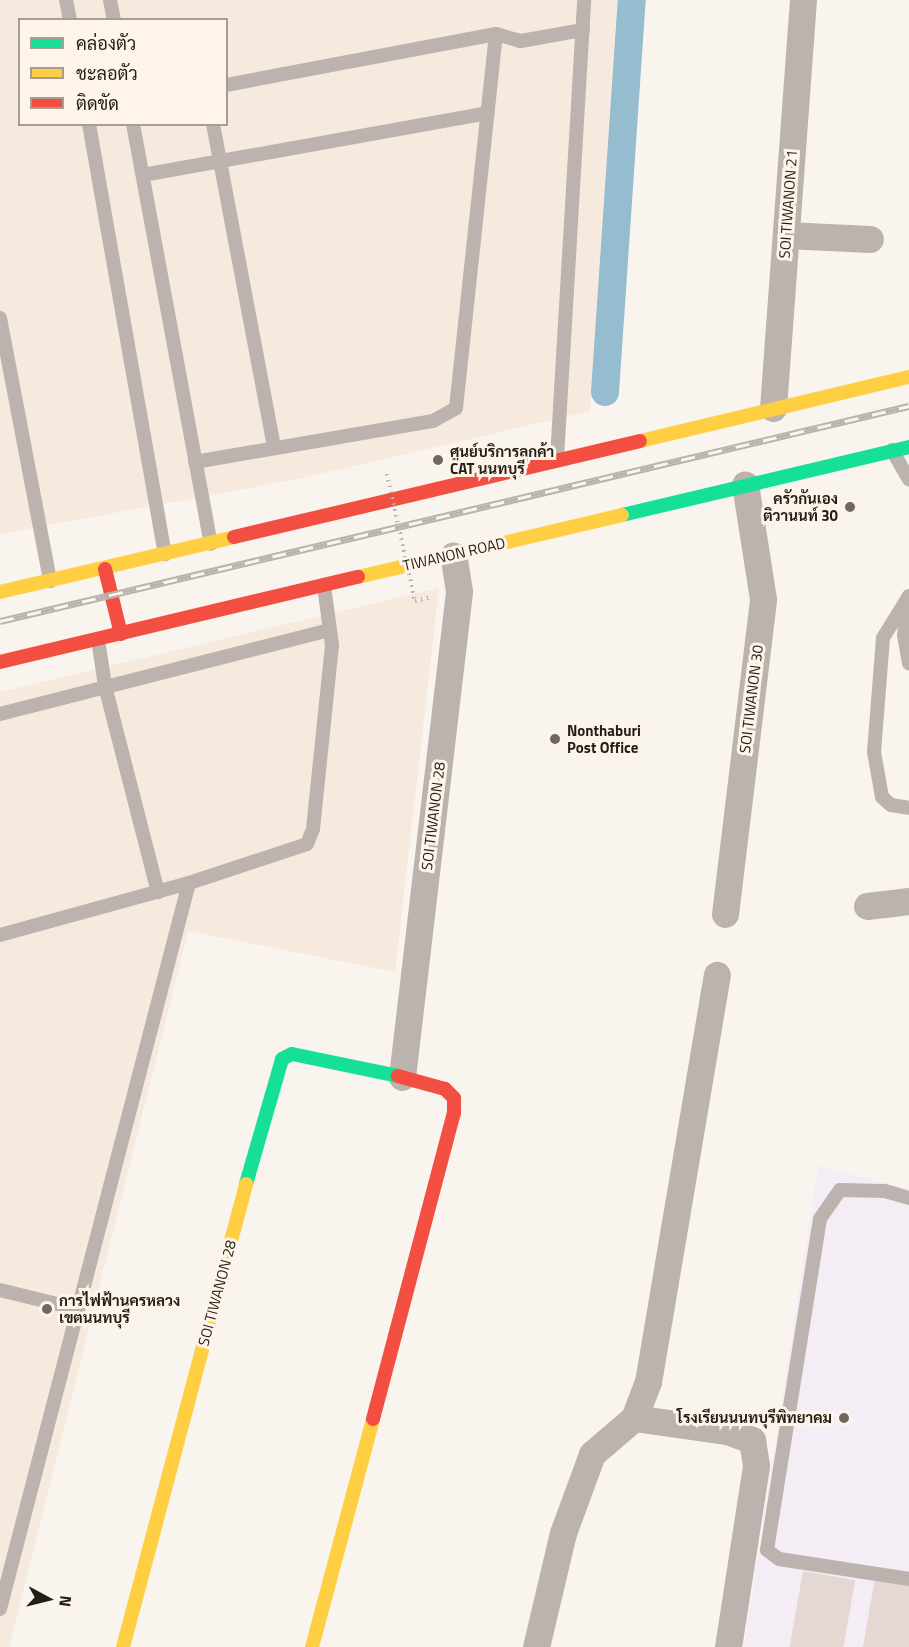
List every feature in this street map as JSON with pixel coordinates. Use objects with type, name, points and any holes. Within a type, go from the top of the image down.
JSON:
[{"type":"main road","points":[[0,592],[211,545],[556,458],[909,377]]},
{"type":"main road","name":"TIWANON ROAD","points":[[0,663],[745,484],[909,447]]},
{"type":"main road","points":[[105,569],[121,634]]},
{"type":"main road","name":"SOI TIWANON 28","points":[[123,1647],[282,1059],[292,1054],[402,1077],[445,1089],[454,1098],[453,1113],[312,1647]]},
{"type":"street","name":"SOI TIWANON 21","points":[[773,408],[803,0]]},
{"type":"street","points":[[786,235],[870,239]]},
{"type":"street","name":"SOI TIWANON 30","points":[[725,914],[763,599],[745,484]]},
{"type":"street","name":"SOI TIWANON 28","points":[[402,1077],[459,591],[453,555]]},
{"type":"street","points":[[867,906],[909,901]]},
{"type":"street","points":[[536,1647],[563,1533],[592,1454],[634,1418],[648,1382],[659,1334],[717,975]]},
{"type":"street","points":[[634,1418],[727,1431],[752,1440],[756,1466],[728,1647]]},
{"type":"lane","points":[[66,0],[70,18]]},
{"type":"lane","points":[[110,0],[114,18]]},
{"type":"lane","points":[[556,458],[562,418],[584,0]]},
{"type":"lane","points":[[228,85],[496,34],[521,41],[583,30]]},
{"type":"lane","points":[[195,462],[274,446],[433,421],[456,408],[496,34]]},
{"type":"lane","points":[[142,175],[487,112]]},
{"type":"lane","points":[[89,126],[165,554]]},
{"type":"lane","points":[[133,126],[211,545]]},
{"type":"lane","points":[[213,126],[274,446]]},
{"type":"lane","points":[[0,318],[50,582]]},
{"type":"lane","points":[[892,450],[909,479]]},
{"type":"lane","points":[[0,935],[189,883],[307,844],[313,829],[332,645],[324,586]]},
{"type":"lane","points":[[909,597],[904,635],[909,664]]},
{"type":"lane","points":[[909,597],[883,638],[874,752],[882,797],[891,805],[909,807]]},
{"type":"lane","points":[[0,714],[329,630]]},
{"type":"lane","points":[[98,639],[105,686],[158,892]]},
{"type":"lane","points":[[0,1609],[189,883]]},
{"type":"lane","points":[[909,1198],[884,1191],[840,1190],[820,1219],[767,1550],[779,1559],[909,1580]]},
{"type":"lane","points":[[0,1290],[78,1309]]},
{"type":"path","points":[[387,474],[415,600]]},
{"type":"shaded area","points":[[0,0],[617,0],[590,411],[298,479],[0,534]]},
{"type":"shaded area","name":"การไฟฟ้านครหลวง เขตนนทบุรี","points":[[439,588],[395,972],[188,931],[9,1647],[0,1647],[0,692]]},
{"type":"shaded area","name":"โรงเรียนนนทบุรีพิทยาคม","points":[[818,1166],[909,1189],[909,1647],[744,1647]]},
{"type":"building","points":[[803,1571],[855,1580],[843,1647],[790,1647]]},
{"type":"building","points":[[875,1578],[909,1584],[909,1647],[863,1647]]},
{"type":"waterway","points":[[605,392],[632,0]]},
{"type":"railway","points":[[0,621],[909,406]]},
{"type":"traffic: fast","points":[[622,515],[909,447]]},
{"type":"traffic: fast","points":[[246,1184],[282,1059],[292,1054],[398,1076]]},
{"type":"traffic: slow","points":[[640,441],[909,377]]},
{"type":"traffic: slow","points":[[358,577],[622,515]]},
{"type":"traffic: slow","points":[[0,592],[234,537]]},
{"type":"traffic: slow","points":[[123,1647],[246,1184]]},
{"type":"traffic: slow","points":[[312,1647],[373,1419]]},
{"type":"traffic: jam","points":[[234,537],[640,441]]},
{"type":"traffic: jam","points":[[105,569],[121,634]]},
{"type":"traffic: jam","points":[[0,662],[358,577]]},
{"type":"traffic: jam","points":[[373,1419],[454,1113],[454,1098],[445,1089],[398,1076]]},
{"type":"place","name":"ศูนย์บริการลูกค้า CAT นนทบุรี","points":[[438,460]]},
{"type":"place","name":"ครัวกันเอง ติวานนท์ 30","points":[[850,507]]},
{"type":"place","name":"Nonthaburi Post Office","points":[[555,739]]},
{"type":"place","name":"การไฟฟ้านครหลวง เขตนนทบุรี","points":[[47,1309]]},
{"type":"place","name":"โรงเรียนนนทบุรีพิทยาคม","points":[[844,1418]]}]
